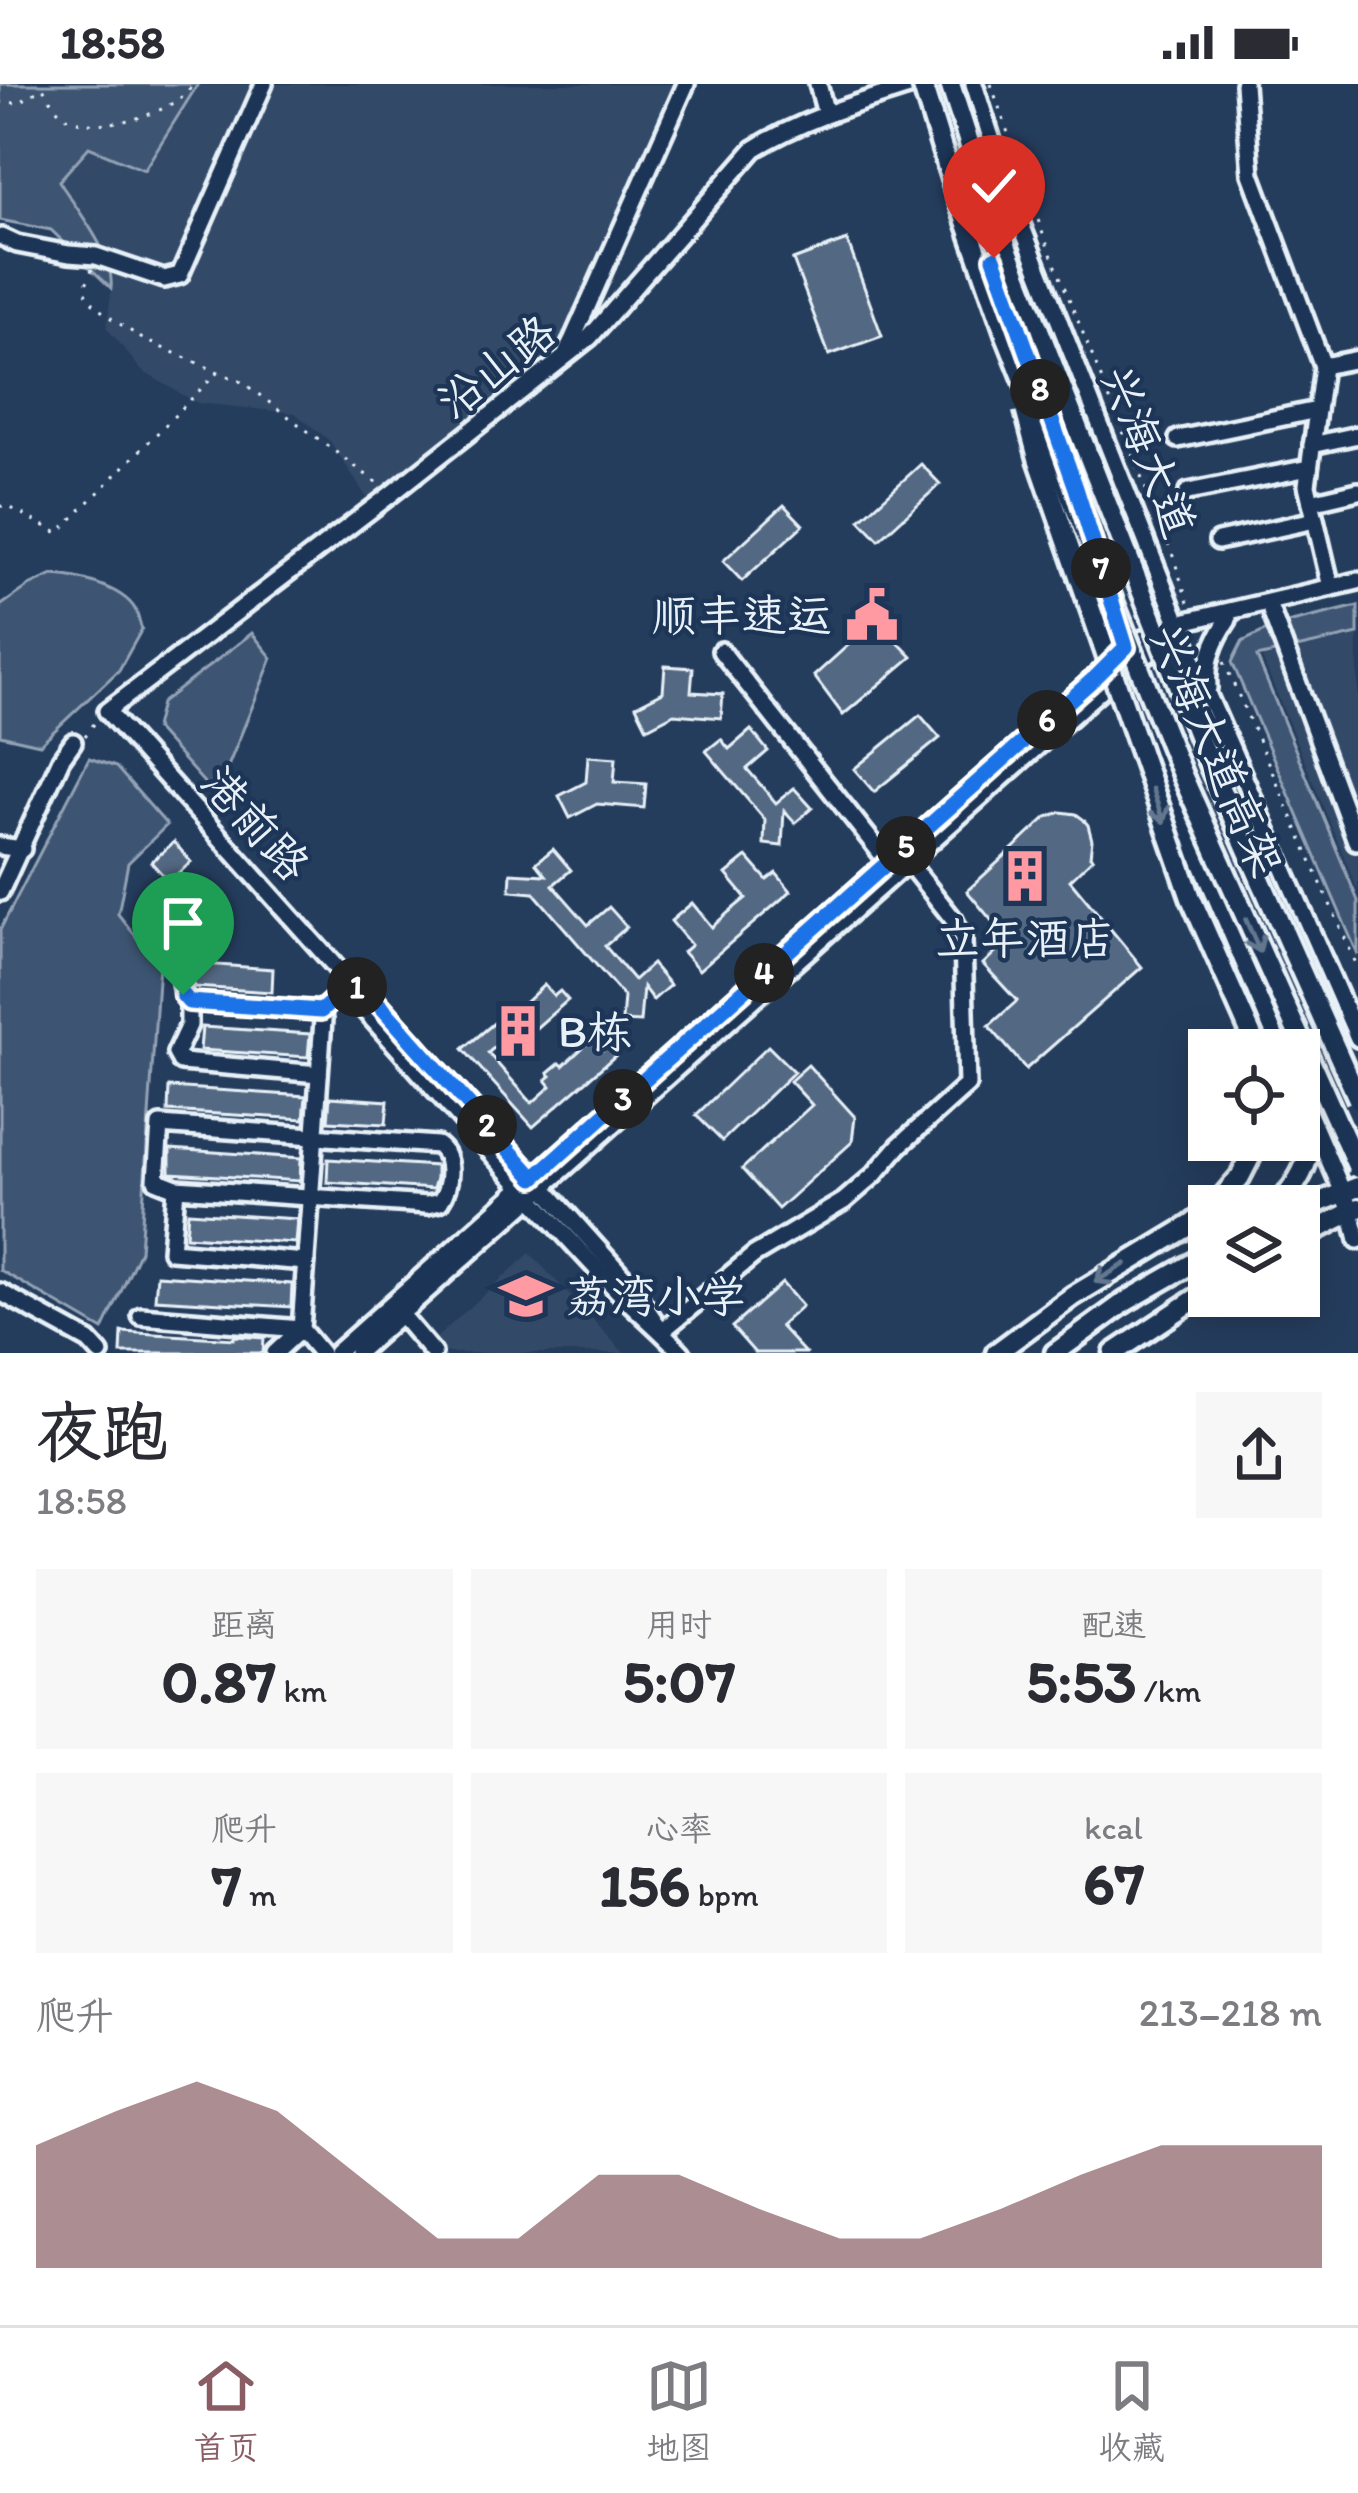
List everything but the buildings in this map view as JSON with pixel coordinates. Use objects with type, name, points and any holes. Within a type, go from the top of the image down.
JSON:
[{"type":"main road","name":"兴海大道高架","points":[[950,84],[985,192],[1210,766],[1358,1099]]},
{"type":"main road","name":"兴海大道高架","points":[[924,86],[950,178],[1006,335],[1184,777],[1358,1168]]},
{"type":"main road","points":[[1006,335],[1038,458],[1162,820],[1249,1029]]},
{"type":"main road","points":[[1320,1206],[1352,1200]]},
{"type":"main road","points":[[1320,1224],[1352,1200]]},
{"type":"main road","points":[[996,1353],[1073,1296],[1188,1228]]},
{"type":"main road","points":[[1055,1353],[1126,1302],[1188,1266]]},
{"type":"main road","points":[[1114,1353],[1188,1303]]},
{"type":"street","points":[[2,237],[17,244],[96,256],[164,279],[180,275],[264,84]]},
{"type":"street","points":[[563,360],[686,84]]},
{"type":"street","points":[[818,84],[826,115]]},
{"type":"street","name":"兴海大道","points":[[974,84],[1010,194],[1180,627],[1358,1038]]},
{"type":"street","points":[[1244,84],[1251,174],[1323,366],[1306,485],[1331,587]]},
{"type":"street","name":"沿山路","points":[[107,711],[590,337],[754,149],[826,115],[924,86]]},
{"type":"street","name":"兴海大道","points":[[924,86],[952,142],[1076,488],[1189,834],[1272,1029]]},
{"type":"street","points":[[1323,366],[1358,359]]},
{"type":"street","points":[[1178,439],[1317,410]]},
{"type":"street","points":[[1312,445],[1358,435]]},
{"type":"street","points":[[1188,492],[1309,468]]},
{"type":"street","points":[[1218,541],[1313,511],[1358,491]]},
{"type":"street","points":[[357,1353],[1126,647],[1180,627],[1358,580]]},
{"type":"street","points":[[336,1353],[1180,627],[1358,591]]},
{"type":"street","points":[[1271,611],[1357,841]]},
{"type":"street","points":[[1209,697],[1211,653],[1228,620]]},
{"type":"street","points":[[721,651],[888,862]]},
{"type":"street","name":"港前路","points":[[107,711],[351,984],[370,994],[534,1187],[629,1283],[682,1353]]},
{"type":"street","points":[[0,892],[61,759],[78,740]]},
{"type":"street","points":[[0,846],[22,849]]},
{"type":"street","points":[[660,1329],[754,1255],[844,1201],[967,1084],[963,939],[954,920],[908,862]]},
{"type":"street","points":[[160,902],[173,934],[183,995],[189,1002],[190,1025],[176,1053],[181,1062],[319,1074]]},
{"type":"street","points":[[189,1002],[321,1011],[351,984]]},
{"type":"street","points":[[275,1353],[301,1329],[321,1011]]},
{"type":"street","points":[[160,1125],[428,1143],[444,1149],[449,1162],[446,1192],[435,1204],[176,1188],[156,1180],[160,1125]]},
{"type":"street","points":[[1320,1134],[1352,1200],[1358,1240]]},
{"type":"street","points":[[176,1188],[171,1251],[306,1262]]},
{"type":"street","points":[[0,1292],[89,1341],[100,1353]]},
{"type":"street","points":[[400,1315],[434,1353]]},
{"type":"street","points":[[141,1316],[301,1329],[321,1353]]},
{"type":"path","points":[[0,102],[18,103],[43,88],[61,114],[93,125],[134,118],[173,103],[193,84]]},
{"type":"path","points":[[991,84],[1043,234],[1188,602]]},
{"type":"path","points":[[96,256],[85,287],[88,298],[105,314],[144,340],[242,382],[390,494]]},
{"type":"path","points":[[0,506],[58,532],[218,372]]},
{"type":"path","points":[[1221,656],[1358,968]]},
{"type":"path","points":[[78,740],[107,711]]},
{"type":"shaded area","points":[[0,84],[198,84],[144,170],[89,147],[59,181],[101,247],[111,288],[51,230],[0,220]]},
{"type":"shaded area","points":[[198,84],[699,84],[576,338],[471,423],[367,498],[330,441],[295,413],[197,403],[142,371],[107,328],[113,275],[59,181],[89,147],[144,170]]},
{"type":"shaded area","points":[[53,575],[86,580],[120,595],[135,609],[142,629],[119,670],[40,744],[0,735],[0,606]]},
{"type":"shaded area","points":[[1358,606],[1358,634],[1257,657],[1358,901],[1358,955],[1232,662],[1242,642],[1275,626]]},
{"type":"shaded area","points":[[252,633],[272,658],[216,796],[155,728],[161,703]]},
{"type":"shaded area","points":[[1358,636],[1358,891],[1262,658]]},
{"type":"shaded area","points":[[89,758],[116,767],[167,825],[128,863],[118,914],[159,965],[140,1251],[103,1330],[0,1270],[0,930]]},
{"type":"shaded area","name":"荔湾小学","points":[[530,1253],[624,1353],[446,1353],[435,1339]]},
{"type":"place","name":"顺丰速运","points":[[872,615]]},
{"type":"place","name":"立年酒店","points":[[1025,876]]},
{"type":"place","name":"B栋","points":[[518,1031]]},
{"type":"place","name":"荔湾小学","points":[[526,1296]]},
{"type":"route","points":[[183,995],[189,1002],[321,1011],[351,984],[370,994],[534,1178],[1098,675],[1126,647],[1076,488],[994,258]]}]
